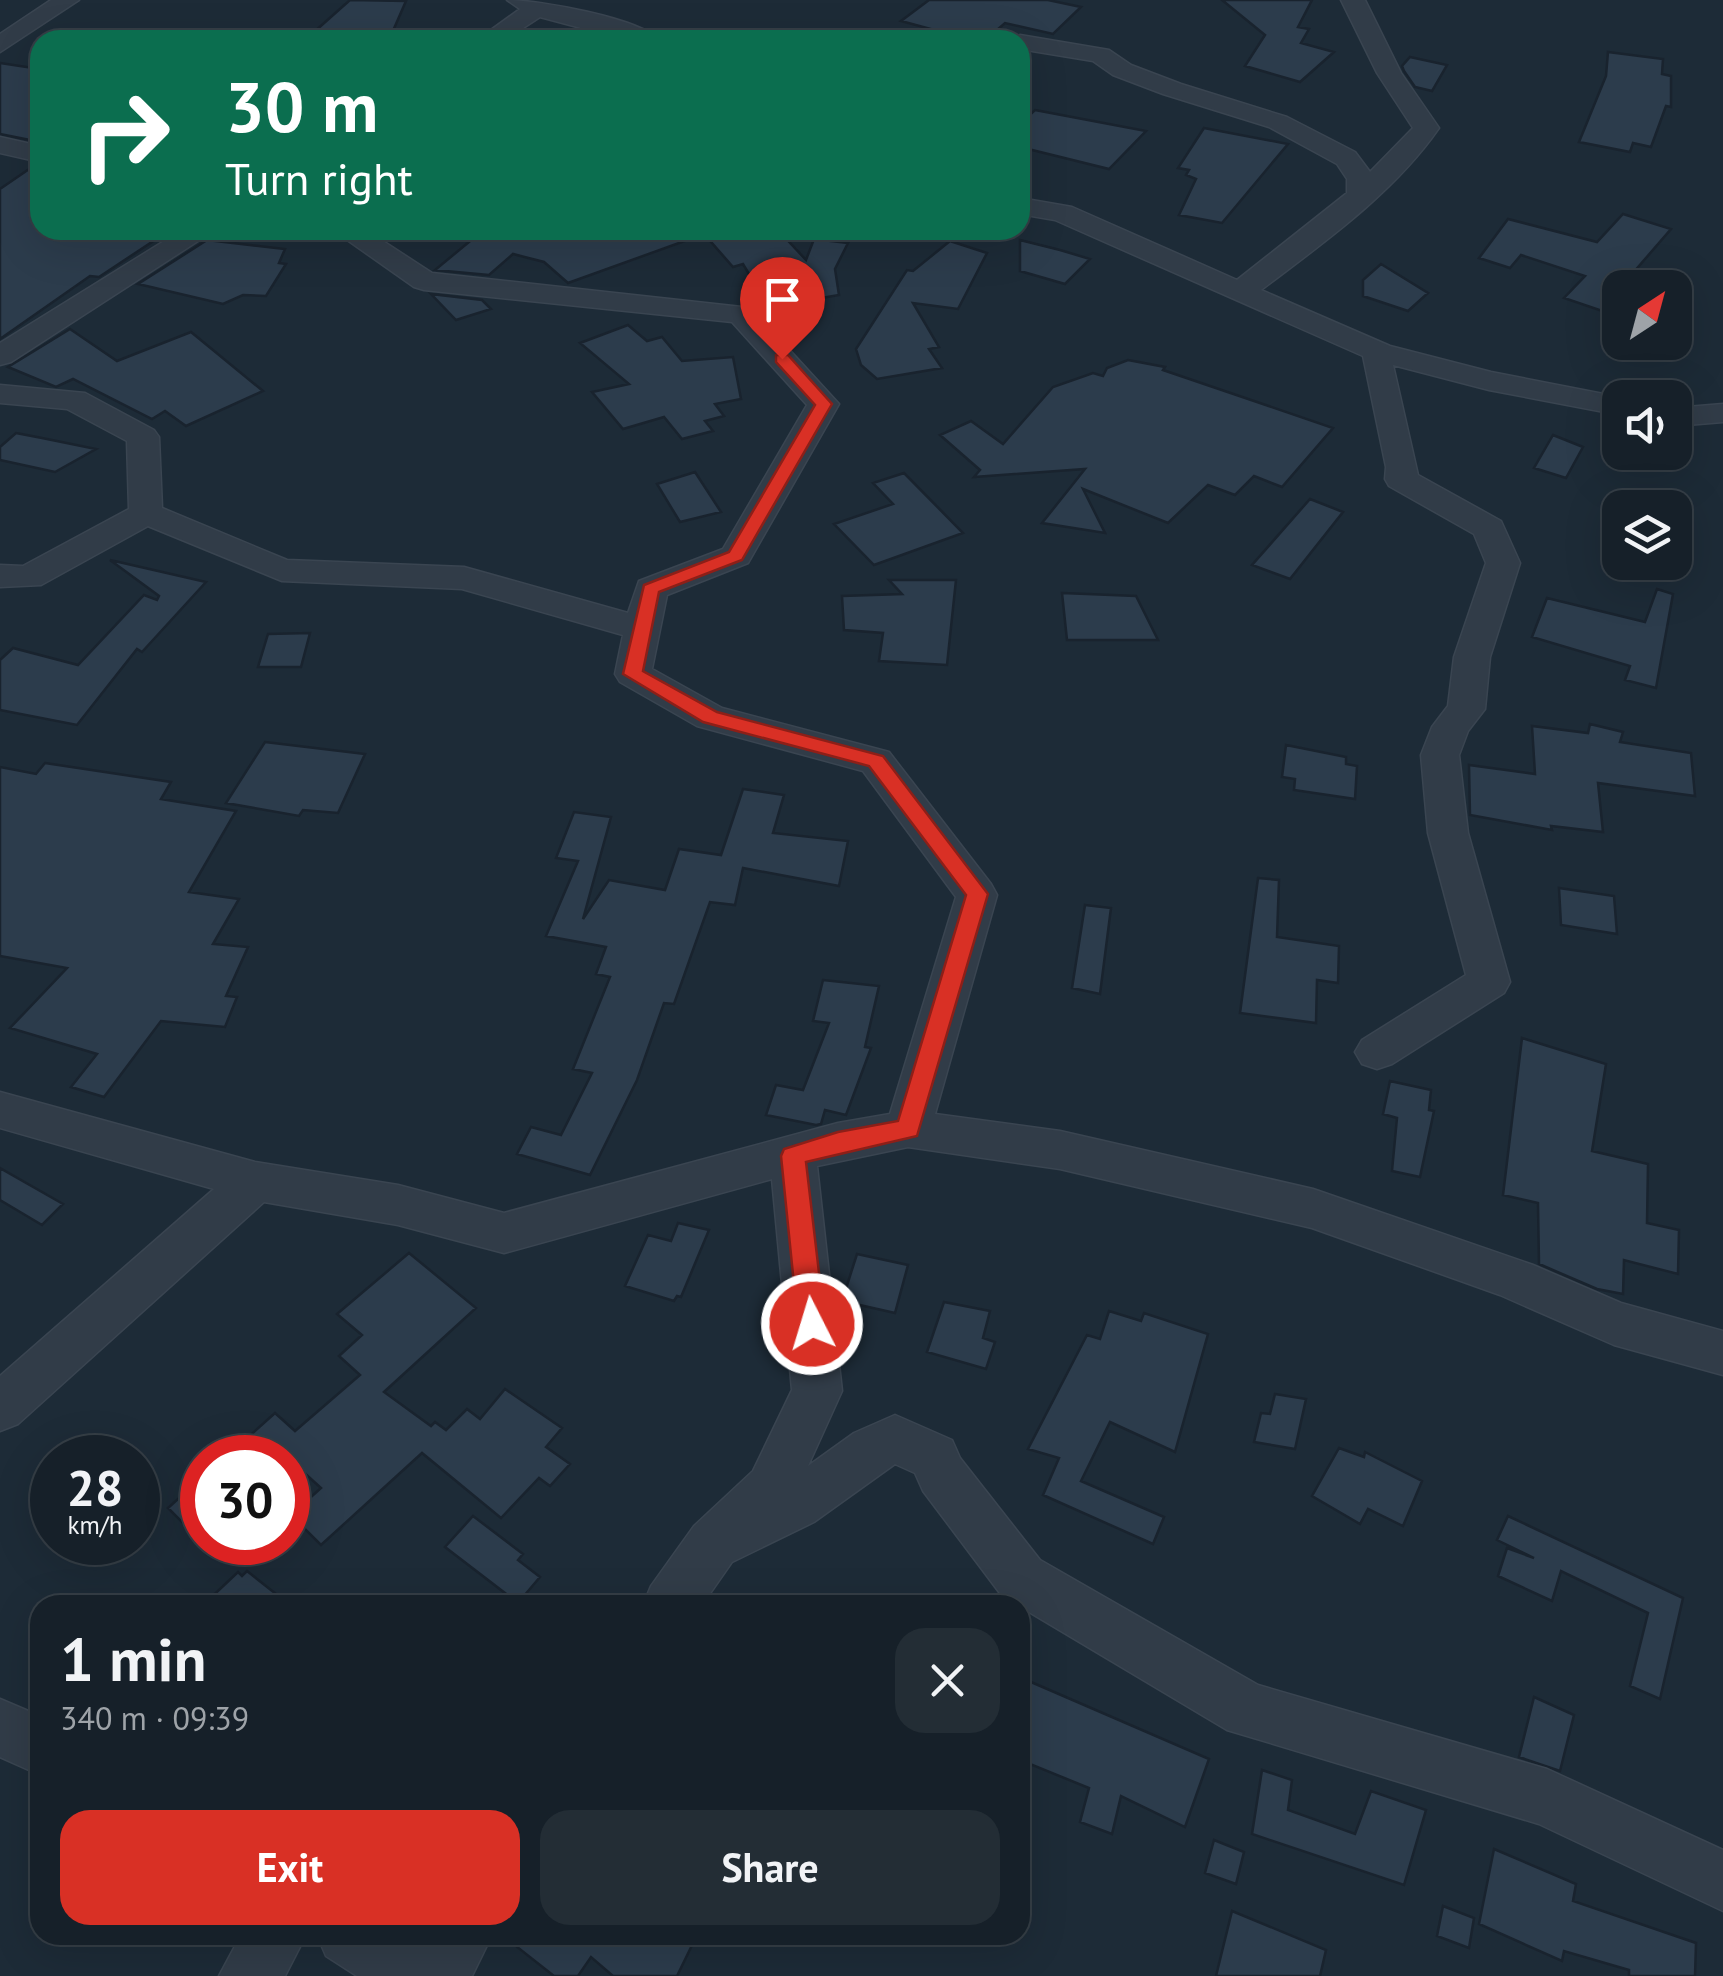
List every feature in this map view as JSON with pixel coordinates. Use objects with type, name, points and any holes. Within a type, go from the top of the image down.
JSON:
[{"type":"street","points":[[0,45],[67,0]]},
{"type":"street","points":[[1240,292],[1306,243],[1410,149],[1426,128],[1389,73],[1353,0]]},
{"type":"street","points":[[500,30],[528,4],[618,30]]},
{"type":"street","points":[[1030,44],[1100,54],[1122,70],[1278,122],[1346,158],[1361,178],[1360,195]]},
{"type":"street","points":[[0,145],[30,152]]},
{"type":"street","points":[[1030,208],[1062,213],[1379,352],[1471,377],[1602,402]]},
{"type":"street","points":[[0,356],[186,240]]},
{"type":"street","points":[[363,240],[424,281],[741,314],[824,404],[736,556],[651,589],[633,674],[710,717],[876,761],[977,894],[908,1129]]},
{"type":"street","points":[[1377,1052],[1488,982],[1448,833],[1440,755],[1451,727],[1466,709],[1472,657],[1503,563],[1489,528],[1402,479],[1377,362],[1379,352]]},
{"type":"street","points":[[0,394],[74,400],[143,437],[146,513]]},
{"type":"street","points":[[1692,416],[1723,413]]},
{"type":"street","points":[[0,604],[14,576],[146,513],[282,570],[464,578],[642,629]]},
{"type":"street","points":[[0,1110],[255,1181],[398,1205],[504,1233],[838,1142],[908,1129],[1060,1150],[1314,1209],[1516,1280],[1614,1323],[1723,1353]]},
{"type":"street","points":[[677,1595],[714,1544],[772,1488],[817,1391],[793,1156]]},
{"type":"street","points":[[0,1408],[255,1181]]},
{"type":"street","points":[[714,1544],[795,1505],[895,1438],[934,1458],[952,1489],[1021,1578],[1248,1710],[1428,1760],[1546,1798],[1723,1881]]},
{"type":"street","points":[[0,1727],[30,1741]]},
{"type":"street","points":[[250,1976],[270,1945]]},
{"type":"street","points":[[363,1945],[413,1976]]},
{"type":"street","points":[[438,1976],[456,1945]]},
{"type":"building","points":[[350,0],[406,1],[393,30],[316,30]]},
{"type":"building","points":[[929,0],[1048,0],[1081,7],[1053,34],[1005,23],[997,30],[934,30],[901,21]]},
{"type":"building","points":[[1222,0],[1312,0],[1298,27],[1309,29],[1301,43],[1334,52],[1300,82],[1245,66],[1265,35]]},
{"type":"building","points":[[1608,52],[1663,59],[1662,74],[1671,76],[1671,107],[1666,106],[1651,147],[1633,143],[1630,152],[1579,142],[1606,76]]},
{"type":"building","points":[[1410,57],[1447,65],[1432,91],[1415,87],[1404,71],[1402,66]]},
{"type":"building","points":[[0,63],[30,68],[30,140],[0,134]]},
{"type":"building","points":[[1035,110],[1146,131],[1109,169],[1030,149],[1030,115]]},
{"type":"building","points":[[1204,128],[1288,144],[1222,223],[1179,215],[1196,179],[1186,175],[1189,170],[1178,168]]},
{"type":"building","points":[[30,168],[30,240],[155,240],[99,277],[90,276],[0,339],[0,189]]},
{"type":"building","points":[[1623,214],[1671,229],[1636,270],[1602,270],[1602,311],[1564,298],[1585,276],[1521,255],[1510,268],[1479,258],[1508,219],[1597,242]]},
{"type":"building","points":[[207,240],[285,249],[279,263],[286,264],[266,296],[243,295],[223,304],[138,284]]},
{"type":"building","points":[[463,240],[687,240],[568,283],[544,262],[513,254],[489,275],[435,270],[469,242]]},
{"type":"building","points":[[709,240],[787,240],[806,260],[814,240],[848,243],[835,269],[839,295],[769,307],[743,264],[733,267]]},
{"type":"building","points":[[1020,240],[1090,259],[1065,284],[1020,271]]},
{"type":"building","points":[[950,241],[987,253],[958,309],[913,303],[939,347],[929,349],[942,368],[877,379],[861,365],[856,349],[907,270],[913,271]]},
{"type":"building","points":[[1381,264],[1428,293],[1408,311],[1363,296],[1363,280]]},
{"type":"building","points":[[431,294],[482,300],[491,309],[456,320]]},
{"type":"building","points":[[628,325],[647,341],[662,337],[682,361],[733,357],[741,399],[715,404],[724,416],[705,421],[713,431],[682,439],[664,417],[623,429],[592,392],[629,384],[580,343]]},
{"type":"building","points":[[70,329],[117,361],[191,332],[263,391],[186,426],[165,411],[152,419],[73,379],[56,387],[8,367]]},
{"type":"building","points":[[1128,360],[1165,367],[1163,370],[1333,428],[1282,487],[1254,476],[1235,495],[1208,485],[1168,523],[1083,489],[1105,533],[1042,523],[1085,469],[974,477],[980,470],[940,435],[971,421],[1003,444],[1053,387],[1093,373],[1103,376],[1107,368]]},
{"type":"building","points":[[16,433],[96,449],[55,472],[0,460],[0,447]]},
{"type":"building","points":[[1553,435],[1583,447],[1566,478],[1534,468]]},
{"type":"building","points":[[695,472],[721,512],[680,522],[657,484]]},
{"type":"building","points":[[904,473],[963,533],[874,565],[834,524],[893,504],[873,483]]},
{"type":"building","points":[[1310,499],[1343,512],[1290,579],[1252,565]]},
{"type":"building","points":[[110,560],[206,582],[142,652],[137,649],[77,725],[0,710],[0,660],[13,648],[78,665],[144,595],[157,600],[159,596]]},
{"type":"building","points":[[889,580],[956,580],[947,665],[879,661],[883,633],[844,630],[842,596],[902,594]]},
{"type":"building","points":[[1657,589],[1673,594],[1656,688],[1625,680],[1630,666],[1532,637],[1547,598],[1645,622]]},
{"type":"building","points":[[1062,593],[1136,596],[1158,640],[1067,640]]},
{"type":"building","points":[[310,633],[301,667],[258,667],[268,634]]},
{"type":"building","points":[[1590,724],[1623,732],[1620,742],[1691,753],[1695,796],[1598,783],[1603,832],[1551,826],[1552,830],[1470,815],[1469,765],[1535,774],[1532,726],[1588,733]]},
{"type":"building","points":[[265,742],[365,754],[338,813],[303,810],[299,816],[226,803]]},
{"type":"building","points":[[1286,745],[1346,757],[1346,764],[1357,766],[1355,799],[1294,790],[1295,779],[1282,777]]},
{"type":"building","points":[[45,763],[171,782],[161,799],[236,811],[189,892],[239,899],[213,944],[248,947],[226,996],[237,997],[225,1027],[161,1021],[104,1097],[71,1087],[97,1054],[10,1028],[67,968],[0,956],[0,767],[36,774]]},
{"type":"building","points":[[743,789],[784,795],[773,833],[848,841],[839,886],[743,868],[735,905],[710,902],[674,1004],[664,1003],[637,1080],[590,1175],[517,1154],[531,1127],[561,1135],[592,1073],[573,1069],[610,977],[596,974],[606,947],[546,936],[578,861],[556,858],[574,812],[611,817],[583,919],[609,880],[665,890],[679,849],[721,855]]},
{"type":"building","points":[[1258,878],[1279,880],[1277,937],[1339,946],[1338,983],[1317,980],[1316,1023],[1240,1013]]},
{"type":"building","points":[[1559,888],[1614,896],[1617,934],[1561,925]]},
{"type":"building","points":[[1085,905],[1111,908],[1100,994],[1072,988]]},
{"type":"building","points":[[823,980],[879,986],[865,1047],[871,1048],[846,1115],[825,1110],[821,1124],[816,1125],[766,1115],[776,1085],[803,1090],[829,1023],[813,1021]]},
{"type":"building","points":[[1522,1038],[1606,1064],[1592,1151],[1648,1164],[1647,1223],[1679,1230],[1678,1274],[1624,1260],[1623,1294],[1597,1289],[1539,1264],[1538,1203],[1503,1195]]},
{"type":"building","points":[[1390,1081],[1431,1090],[1429,1110],[1434,1111],[1420,1177],[1392,1171],[1397,1118],[1383,1114]]},
{"type":"building","points":[[0,1168],[63,1204],[42,1225],[0,1200]]},
{"type":"building","points":[[678,1223],[709,1230],[681,1297],[674,1301],[625,1286],[648,1235],[671,1241]]},
{"type":"building","points":[[409,1253],[476,1308],[384,1392],[431,1426],[435,1422],[446,1430],[467,1409],[480,1419],[505,1389],[562,1428],[546,1447],[570,1464],[550,1486],[539,1478],[501,1518],[422,1453],[321,1545],[310,1534],[310,1498],[321,1488],[310,1478],[310,1435],[251,1435],[275,1413],[295,1431],[360,1375],[339,1356],[362,1335],[337,1314]]},
{"type":"building","points":[[857,1254],[908,1265],[895,1313],[842,1301]]},
{"type":"building","points":[[944,1302],[990,1311],[983,1338],[995,1342],[986,1369],[927,1352]]},
{"type":"building","points":[[1109,1311],[1141,1321],[1144,1313],[1208,1334],[1175,1452],[1110,1422],[1081,1481],[1164,1517],[1153,1544],[1043,1495],[1059,1458],[1028,1449],[1087,1335],[1100,1339]]},
{"type":"building","points":[[1275,1394],[1306,1399],[1295,1449],[1254,1442],[1261,1413],[1270,1414]]},
{"type":"building","points":[[1339,1448],[1364,1457],[1365,1452],[1422,1481],[1403,1526],[1368,1509],[1360,1524],[1312,1496]]},
{"type":"building","points":[[180,1497],[180,1520],[168,1508]]},
{"type":"building","points":[[473,1516],[523,1554],[518,1560],[540,1577],[525,1595],[508,1595],[445,1547]]},
{"type":"building","points":[[1508,1516],[1683,1598],[1660,1699],[1630,1686],[1648,1613],[1561,1571],[1552,1601],[1498,1576],[1507,1548],[1534,1558],[1497,1540]]},
{"type":"building","points":[[247,1571],[277,1595],[214,1595],[238,1572],[242,1576]]},
{"type":"building","points":[[1031,1682],[1209,1759],[1185,1827],[1121,1796],[1112,1834],[1080,1822],[1089,1788],[1030,1764]]},
{"type":"building","points":[[1534,1697],[1574,1715],[1560,1771],[1519,1757]]},
{"type":"building","points":[[1262,1770],[1292,1780],[1288,1810],[1355,1834],[1371,1791],[1426,1810],[1404,1885],[1252,1834]]},
{"type":"building","points":[[1214,1840],[1244,1852],[1236,1884],[1205,1873]]},
{"type":"building","points":[[1494,1849],[1576,1884],[1573,1901],[1696,1943],[1695,1976],[1629,1976],[1629,1970],[1564,1951],[1562,1961],[1479,1924]]},
{"type":"building","points":[[1443,1906],[1474,1918],[1469,1948],[1437,1936]]},
{"type":"building","points":[[1232,1911],[1326,1950],[1320,1976],[1216,1976]]},
{"type":"building","points":[[515,1945],[692,1945],[677,1976],[613,1976],[591,1957],[578,1976],[554,1976]]},
{"type":"route","points":[[782,359],[824,404],[736,556],[651,589],[633,674],[710,717],[876,761],[977,894],[908,1129],[838,1142],[793,1156],[812,1324]]}]
